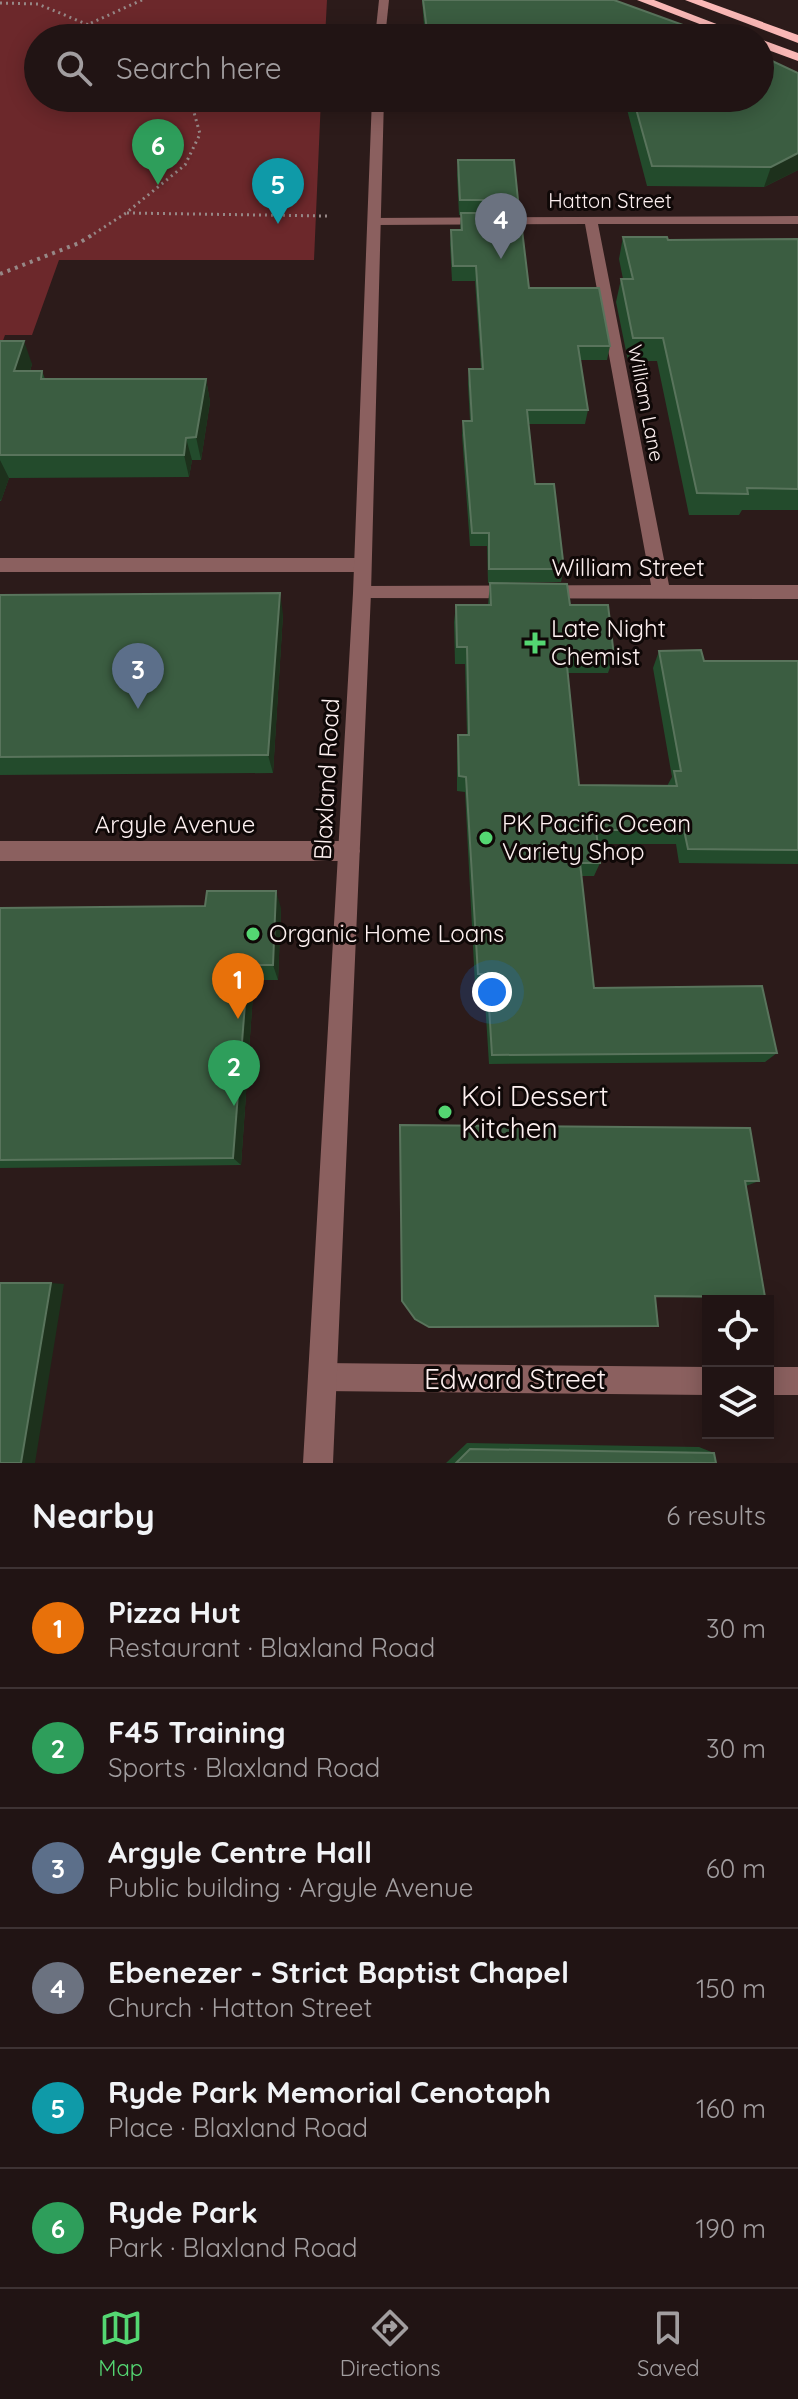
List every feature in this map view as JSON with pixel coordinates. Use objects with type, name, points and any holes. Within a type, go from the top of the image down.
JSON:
[{"type":"highway","points":[[643,0],[709,24]]},
{"type":"highway","points":[[691,0],[714,5],[761,24]]},
{"type":"highway","points":[[774,29],[798,39]]},
{"type":"highway","points":[[774,48],[798,57]]},
{"type":"street","points":[[381,24],[384,0]]},
{"type":"street","name":"Blaxland Road","points":[[318,1463],[362,593],[378,112]]},
{"type":"street","name":"Hatton Street","points":[[375,221],[798,220]]},
{"type":"street","name":"William Lane","points":[[591,221],[661,592]]},
{"type":"street","points":[[0,565],[362,565]]},
{"type":"street","name":"William Street","points":[[362,593],[798,592]]},
{"type":"street","name":"Argyle Avenue","points":[[0,851],[349,851]]},
{"type":"street","name":"Edward Street","points":[[322,1377],[702,1381]]},
{"type":"street","points":[[774,1381],[798,1381]]},
{"type":"path","points":[[0,3],[38,4],[90,23],[142,0]]},
{"type":"path","points":[[0,274],[79,243],[126,213],[185,165],[200,134],[194,112]]},
{"type":"path","points":[[126,213],[327,216]]},
{"type":"shaded area","points":[[0,0],[327,0],[326,24],[24,24],[24,112],[320,112],[314,260],[59,260],[32,335],[5,335],[0,349]]},
{"type":"building","points":[[423,0],[614,0],[680,24],[426,24]]},
{"type":"building","points":[[774,62],[798,73],[798,153],[771,167],[652,166],[637,112],[774,112]]},
{"type":"building","points":[[458,160],[514,160],[518,200],[460,200]]},
{"type":"building","points":[[461,213],[520,213],[529,288],[599,288],[610,346],[578,346],[588,410],[527,410],[535,484],[554,484],[564,569],[489,569],[489,533],[472,533],[463,421],[472,421],[469,369],[483,369],[476,266],[453,266],[451,230],[462,230]]},
{"type":"building","points":[[623,237],[667,237],[668,240],[798,239],[798,489],[747,488],[748,494],[697,493],[663,338],[633,338],[621,279],[633,279]]},
{"type":"building","points":[[0,341],[24,341],[14,371],[42,371],[41,379],[206,379],[196,437],[186,438],[184,455],[0,455]]},
{"type":"building","points":[[490,583],[567,584],[570,605],[608,605],[614,656],[566,656],[579,785],[677,786],[674,771],[681,771],[659,651],[701,650],[704,661],[798,661],[798,850],[688,849],[684,830],[596,830],[600,863],[580,863],[594,988],[762,986],[777,1053],[492,1055],[487,974],[478,974],[466,777],[459,776],[458,735],[469,735],[467,647],[457,647],[456,605],[491,605]]},
{"type":"building","points":[[280,593],[268,755],[0,757],[0,595]]},
{"type":"building","points":[[207,891],[276,891],[273,965],[248,965],[233,1158],[0,1160],[0,908],[205,906]]},
{"type":"building","points":[[400,1125],[750,1128],[759,1181],[745,1181],[765,1295],[655,1296],[658,1326],[429,1327],[415,1319],[402,1301]]},
{"type":"building","points":[[0,1283],[51,1283],[21,1463],[0,1463]]},
{"type":"building","points":[[470,1449],[714,1453],[716,1463],[456,1463]]},
{"type":"place","name":"Ryde Park","points":[[158,185]]},
{"type":"place","name":"Ryde Park Memorial Cenotaph","points":[[278,224]]},
{"type":"place","name":"Ebenezer - Strict Baptist Chapel","points":[[501,259]]},
{"type":"place","name":"Late Night Chemist","points":[[535,643]]},
{"type":"place","name":"Argyle Centre Hall","points":[[138,709]]},
{"type":"place","name":"PK Pacific Ocean Variety Shop","points":[[486,838]]},
{"type":"place","name":"Organic Home Loans","points":[[253,934]]},
{"type":"place","name":"Pizza Hut","points":[[238,1019]]},
{"type":"place","name":"F45 Training","points":[[234,1106]]},
{"type":"place","name":"Koi Dessert Kitchen","points":[[445,1112]]}]
